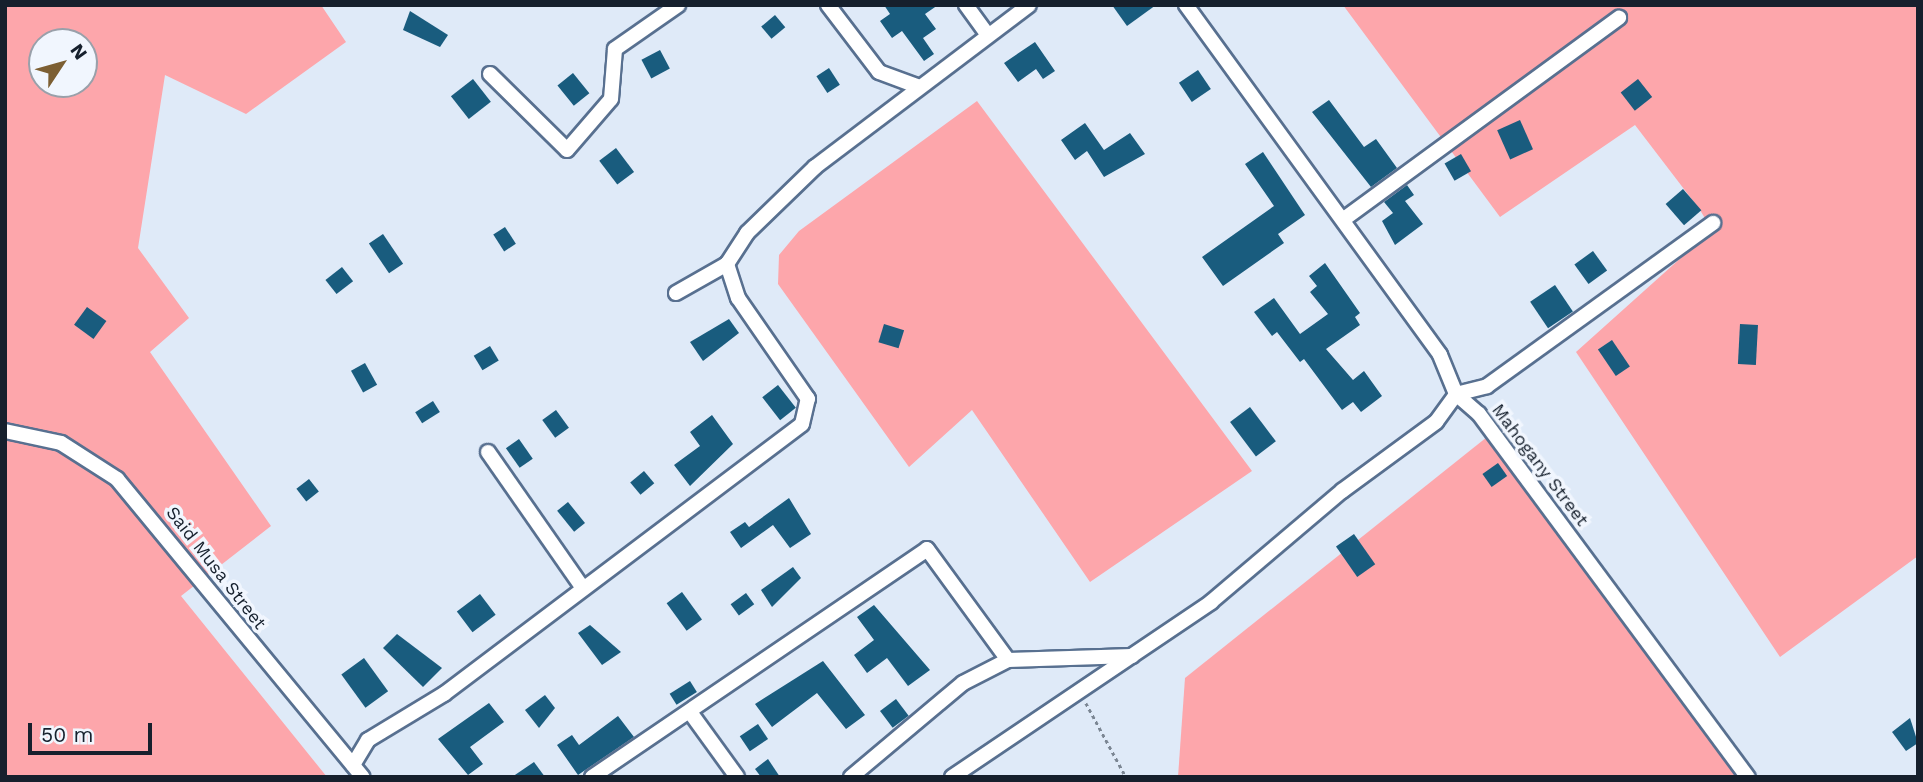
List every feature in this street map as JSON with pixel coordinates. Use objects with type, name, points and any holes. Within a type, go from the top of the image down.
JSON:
[{"type":"street","points":[[490,74],[567,150],[611,99],[615,49],[678,5]]},
{"type":"street","points":[[828,5],[879,72],[917,86]]},
{"type":"street","points":[[966,5],[987,34]]},
{"type":"street","points":[[676,293],[727,264],[747,233],[816,167],[917,86],[1029,5]]},
{"type":"street","name":"Mahogany Street","points":[[1186,5],[1344,219],[1440,355],[1455,394],[1479,414],[1748,777]]},
{"type":"street","points":[[1344,219],[1619,18]]},
{"type":"street","points":[[952,777],[1211,602],[1342,491],[1436,422],[1455,394],[1487,386],[1713,223]]},
{"type":"street","points":[[353,765],[368,740],[444,694],[583,588],[793,435],[810,411],[799,383],[738,298],[727,264]]},
{"type":"street","name":"Said Musa Street","points":[[5,431],[61,443],[117,479],[363,777]]},
{"type":"street","points":[[488,453],[583,588]]},
{"type":"street","points":[[592,777],[927,550],[1008,660]]},
{"type":"street","points":[[851,777],[963,683],[1008,660],[1133,656]]},
{"type":"street","points":[[690,712],[737,777]]},
{"type":"path","points":[[1080,691],[1126,777]]},
{"type":"shaded area","points":[[5,5],[321,5],[346,42],[246,114],[165,75],[138,248],[189,318],[150,352],[271,526],[181,596],[327,777],[5,777]]},
{"type":"shaded area","points":[[1343,5],[1918,5],[1918,556],[1780,657],[1576,352],[1712,230],[1700,210],[1635,125],[1500,217]]},
{"type":"shaded area","points":[[977,101],[1252,471],[1090,582],[972,410],[909,467],[778,284],[779,255],[799,231]]},
{"type":"shaded area","points":[[1487,437],[1744,777],[1178,777],[1185,678]]},
{"type":"building","points":[[884,5],[938,5],[925,14],[936,29],[923,38],[934,54],[924,61],[902,31],[892,38],[880,21],[890,14]]},
{"type":"building","points":[[1112,5],[1156,5],[1127,26]]},
{"type":"building","points":[[410,11],[448,35],[440,47],[403,30]]},
{"type":"building","points":[[775,15],[785,27],[771,39],[761,27]]},
{"type":"building","points":[[1035,42],[1055,71],[1043,79],[1036,69],[1018,82],[1004,63]]},
{"type":"building","points":[[660,50],[670,69],[651,78],[641,60]]},
{"type":"building","points":[[829,68],[840,85],[827,93],[816,76]]},
{"type":"building","points":[[1198,70],[1211,89],[1192,102],[1179,83]]},
{"type":"building","points":[[573,73],[589,93],[574,106],[557,86]]},
{"type":"building","points":[[473,79],[491,102],[469,119],[451,96]]},
{"type":"building","points":[[1638,79],[1652,97],[1635,111],[1621,93]]},
{"type":"building","points":[[1329,100],[1364,147],[1376,139],[1397,168],[1371,187],[1312,112]]},
{"type":"building","points":[[1520,120],[1533,149],[1510,159],[1497,130]]},
{"type":"building","points":[[1085,123],[1104,150],[1130,133],[1145,154],[1104,177],[1087,151],[1075,160],[1061,140]]},
{"type":"building","points":[[616,148],[634,172],[617,185],[599,161]]},
{"type":"building","points":[[1263,152],[1305,215],[1278,234],[1284,243],[1223,286],[1202,257],[1274,206],[1245,164]]},
{"type":"building","points":[[1461,154],[1471,171],[1455,181],[1445,164]]},
{"type":"building","points":[[1407,185],[1414,195],[1405,201],[1423,224],[1395,245],[1382,221],[1393,213],[1384,202]]},
{"type":"building","points":[[1683,189],[1701,210],[1684,225],[1666,204]]},
{"type":"building","points":[[505,227],[516,244],[504,251],[493,235]]},
{"type":"building","points":[[383,234],[403,264],[389,273],[369,244]]},
{"type":"building","points":[[1593,251],[1607,270],[1588,284],[1574,265]]},
{"type":"building","points":[[1325,263],[1360,313],[1355,317],[1360,325],[1326,349],[1353,380],[1364,371],[1382,396],[1361,412],[1353,402],[1342,410],[1304,359],[1300,362],[1277,332],[1272,336],[1254,312],[1274,298],[1300,334],[1328,314],[1310,292],[1317,286],[1309,276]]},
{"type":"building","points":[[342,267],[353,281],[337,294],[325,280]]},
{"type":"building","points":[[1555,285],[1573,312],[1548,328],[1530,302]]},
{"type":"building","points":[[87,307],[106,321],[93,339],[74,325]]},
{"type":"building","points":[[729,319],[739,333],[703,361],[690,342]]},
{"type":"building","points":[[884,324],[904,330],[899,348],[878,342]]},
{"type":"building","points":[[1740,324],[1758,325],[1756,365],[1738,364]]},
{"type":"building","points":[[1612,340],[1630,367],[1616,376],[1598,350]]},
{"type":"building","points":[[490,346],[499,361],[482,370],[474,356]]},
{"type":"building","points":[[365,363],[377,385],[363,393],[351,371]]},
{"type":"building","points":[[778,385],[796,408],[780,420],[762,397]]},
{"type":"building","points":[[433,401],[440,412],[422,423],[415,412]]},
{"type":"building","points":[[1250,407],[1276,441],[1256,456],[1230,422]]},
{"type":"building","points":[[556,410],[569,428],[555,438],[542,420]]},
{"type":"building","points":[[712,415],[733,444],[690,486],[674,465],[700,446],[690,432]]},
{"type":"building","points":[[519,439],[533,459],[520,468],[506,448]]},
{"type":"building","points":[[1498,463],[1507,476],[1492,487],[1482,474]]},
{"type":"building","points":[[644,471],[654,483],[640,495],[630,483]]},
{"type":"building","points":[[309,479],[319,492],[306,501],[296,489]]},
{"type":"building","points":[[789,498],[811,534],[790,548],[773,525],[741,548],[730,532],[745,522],[749,527]]},
{"type":"building","points":[[568,502],[585,523],[574,532],[557,511]]},
{"type":"building","points":[[1354,534],[1375,564],[1357,577],[1336,547]]},
{"type":"building","points":[[793,567],[801,578],[772,607],[761,590]]},
{"type":"building","points":[[682,592],[702,620],[687,631],[667,603]]},
{"type":"building","points":[[746,593],[754,604],[739,615],[731,604]]},
{"type":"building","points":[[480,594],[496,615],[472,632],[457,611]]},
{"type":"building","points":[[874,605],[930,670],[908,686],[887,658],[867,673],[854,655],[874,640],[857,617]]},
{"type":"building","points":[[590,625],[621,652],[602,665],[578,633]]},
{"type":"building","points":[[397,634],[442,668],[423,687],[383,648]]},
{"type":"building","points":[[364,658],[388,691],[365,708],[341,674]]},
{"type":"building","points":[[823,661],[865,715],[846,729],[817,693],[772,727],[755,704]]},
{"type":"building","points":[[690,681],[697,692],[677,705],[670,694]]},
{"type":"building","points":[[545,695],[555,708],[539,728],[525,710]]},
{"type":"building","points":[[896,699],[909,716],[893,728],[880,711]]},
{"type":"building","points":[[489,703],[504,722],[470,747],[483,764],[468,775],[438,739]]},
{"type":"building","points":[[618,716],[634,737],[578,775],[557,745],[572,735],[579,745]]},
{"type":"building","points":[[1910,718],[1918,743],[1906,751],[1892,732]]},
{"type":"building","points":[[758,724],[768,739],[750,751],[740,736]]},
{"type":"building","points":[[768,759],[780,777],[761,777],[755,769]]},
{"type":"building","points":[[534,762],[545,777],[512,777]]}]
